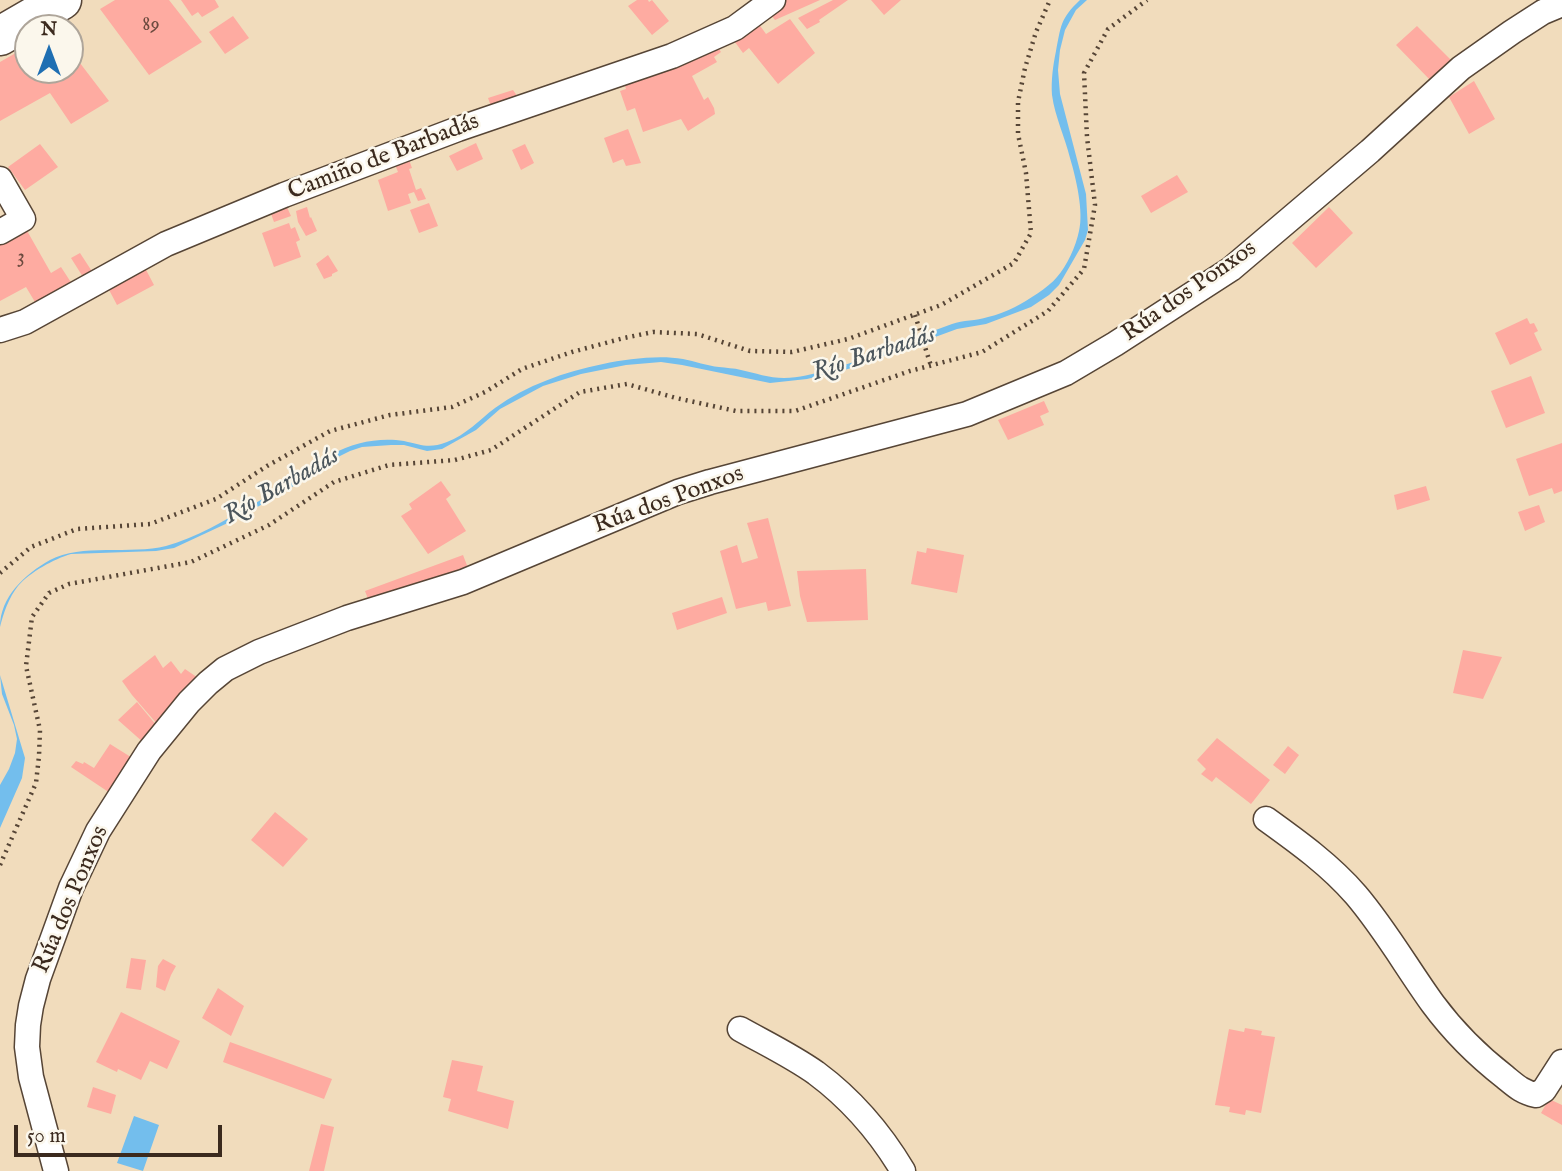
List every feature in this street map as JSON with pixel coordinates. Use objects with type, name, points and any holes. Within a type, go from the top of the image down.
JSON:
[{"type":"main road","points":[[0,36],[62,0]]},
{"type":"street","name":"Camiño de Barbadás","points":[[0,330],[25,322],[166,244],[284,195],[458,129],[672,56],[735,28],[773,0]]},
{"type":"street","name":"Rúa dos Ponxos","points":[[56,1171],[27,1047],[31,1006],[38,979],[71,888],[97,831],[149,751],[189,702],[225,669],[259,652],[347,618],[463,582],[678,492],[967,414],[1066,373],[1231,269],[1370,151],[1461,68],[1512,32],[1562,4]]},
{"type":"street","points":[[0,179],[23,219],[0,232]]},
{"type":"street","points":[[1266,819],[1315,856],[1353,892],[1390,939],[1434,1005],[1489,1065],[1526,1093],[1536,1095],[1544,1090],[1562,1062]]},
{"type":"street","points":[[740,1029],[815,1073],[837,1091],[865,1118],[903,1171]]},
{"type":"path","points":[[0,573],[31,547],[76,528],[150,524],[216,499],[267,466],[330,431],[390,415],[452,407],[485,392],[522,369],[572,352],[653,332],[697,334],[750,351],[792,352],[848,339],[941,305],[1014,264],[1031,233],[1026,173],[1018,134],[1018,102],[1028,56],[1050,0]]},
{"type":"path","points":[[0,865],[36,783],[40,730],[26,666],[32,617],[49,593],[69,584],[191,562],[269,525],[334,482],[389,465],[456,460],[491,450],[580,392],[627,384],[736,411],[795,411],[982,352],[1048,311],[1084,269],[1096,205],[1087,137],[1084,73],[1108,29],[1147,0]]},
{"type":"path","points":[[915,315],[931,366]]},
{"type":"water","name":"Río Barbadás","points":[[1080,0],[1087,0],[1076,10],[1065,30],[1058,70],[1060,94],[1086,194],[1088,230],[1059,285],[1031,307],[986,324],[957,329],[848,369],[807,379],[770,383],[661,362],[626,365],[581,374],[543,386],[500,409],[476,430],[442,449],[427,451],[404,445],[391,445],[362,447],[350,451],[232,521],[174,548],[71,554],[57,559],[18,586],[0,627],[1,616],[9,596],[23,579],[50,560],[76,552],[137,550],[177,543],[252,505],[341,450],[377,440],[430,446],[447,442],[507,400],[560,375],[613,362],[663,357],[773,377],[801,377],[859,360],[952,324],[998,314],[1026,301],[1061,272],[1071,256],[1079,231],[1081,214],[1077,185],[1055,111],[1052,73],[1062,23]]},
{"type":"water","points":[[0,675],[25,758],[22,778],[0,828],[0,785],[15,753],[17,739],[2,694]]},
{"type":"water","points":[[134,1116],[159,1125],[143,1171],[117,1163]]},
{"type":"building","points":[[115,0],[169,0],[202,42],[149,75],[100,9]]},
{"type":"building","points":[[181,0],[215,0],[219,7],[202,17],[198,12],[192,16]]},
{"type":"building","points":[[637,0],[652,0],[669,21],[652,35],[628,6]]},
{"type":"building","points":[[785,0],[820,0],[775,20],[768,11]]},
{"type":"building","points":[[833,0],[848,0],[807,29],[798,18]]},
{"type":"building","points":[[871,0],[901,0],[884,15]]},
{"type":"building","points":[[233,16],[249,38],[225,54],[209,32]]},
{"type":"building","points":[[790,19],[815,53],[778,84],[749,48],[743,53],[732,38],[756,20],[766,34]]},
{"type":"building","points":[[1417,26],[1451,60],[1431,81],[1396,45]]},
{"type":"building","points":[[716,45],[721,52],[714,57],[717,62],[692,76],[704,100],[708,97],[715,114],[688,131],[681,119],[643,132],[635,108],[627,111],[620,91],[626,89],[623,80],[675,63],[686,63],[685,61]]},
{"type":"building","points":[[14,54],[14,84],[84,84],[84,68],[109,101],[71,124],[50,93],[0,121],[0,62]]},
{"type":"building","points":[[1474,81],[1495,119],[1469,134],[1449,97]]},
{"type":"building","points":[[513,90],[520,100],[492,109],[488,98]]},
{"type":"building","points":[[628,129],[641,163],[626,166],[623,159],[613,163],[604,138]]},
{"type":"building","points":[[476,143],[483,159],[457,171],[449,156]]},
{"type":"building","points":[[40,144],[58,167],[25,190],[8,167]]},
{"type":"building","points":[[525,144],[534,163],[521,170],[512,150]]},
{"type":"building","points":[[408,157],[416,190],[421,188],[426,199],[418,201],[414,192],[408,194],[411,203],[388,211],[378,180],[398,172],[394,162]]},
{"type":"building","points":[[1177,175],[1188,192],[1151,213],[1141,196]]},
{"type":"building","points":[[429,203],[438,226],[419,233],[410,210]]},
{"type":"building","points":[[286,205],[291,216],[274,222],[270,211]]},
{"type":"building","points":[[307,207],[317,231],[306,236],[298,222],[296,211]]},
{"type":"building","points":[[1329,207],[1353,233],[1316,268],[1292,243]]},
{"type":"building","points":[[289,223],[291,229],[295,227],[300,240],[296,242],[301,257],[274,267],[262,233]]},
{"type":"building","points":[[26,229],[51,273],[61,267],[74,287],[38,307],[26,287],[0,301],[0,244]]},
{"type":"building","points":[[80,253],[95,276],[83,277],[71,258]]},
{"type":"building","points":[[328,255],[338,271],[324,279],[316,264]]},
{"type":"building","points":[[144,266],[154,285],[117,305],[107,286]]},
{"type":"building","points":[[1527,318],[1530,324],[1534,323],[1538,331],[1534,333],[1542,350],[1510,365],[1495,333]]},
{"type":"building","points":[[1531,376],[1545,413],[1506,428],[1491,391]]},
{"type":"building","points":[[1044,401],[1049,412],[1040,416],[1044,425],[1008,440],[998,420]]},
{"type":"building","points":[[1562,443],[1562,491],[1554,494],[1552,488],[1529,496],[1516,459]]},
{"type":"building","points":[[441,481],[451,495],[446,499],[466,531],[428,554],[401,516],[412,509],[409,504]]},
{"type":"building","points":[[1426,486],[1430,500],[1397,510],[1394,495]]},
{"type":"building","points":[[1539,505],[1545,522],[1525,531],[1518,512]]},
{"type":"building","points":[[768,518],[791,606],[768,611],[766,602],[736,609],[720,551],[737,545],[742,563],[758,558],[747,523]]},
{"type":"building","points":[[927,548],[964,555],[957,593],[911,584],[917,551],[926,553]]},
{"type":"building","points":[[463,555],[468,568],[370,604],[365,591]]},
{"type":"building","points":[[866,569],[868,620],[807,622],[797,571]]},
{"type":"building","points":[[722,597],[727,613],[677,630],[672,613]]},
{"type":"building","points":[[1463,650],[1502,657],[1483,699],[1453,693]]},
{"type":"building","points":[[155,655],[163,668],[171,661],[181,674],[185,669],[201,680],[158,725],[122,681]]},
{"type":"building","points":[[137,702],[157,726],[144,743],[118,720]]},
{"type":"building","points":[[1217,738],[1270,780],[1251,804],[1216,777],[1212,782],[1201,774],[1206,769],[1197,760]]},
{"type":"building","points":[[110,744],[134,759],[113,795],[71,767],[76,761],[94,768]]},
{"type":"building","points":[[1288,746],[1299,755],[1285,774],[1273,765]]},
{"type":"building","points":[[275,812],[308,839],[283,867],[251,840]]},
{"type":"building","points":[[131,958],[146,960],[141,990],[126,988]]},
{"type":"building","points":[[163,959],[176,966],[165,991],[156,987],[158,966]]},
{"type":"building","points":[[218,988],[244,1006],[231,1036],[202,1018]]},
{"type":"building","points":[[121,1012],[180,1041],[167,1069],[150,1061],[141,1080],[96,1062]]},
{"type":"building","points":[[1245,1028],[1262,1031],[1261,1035],[1275,1037],[1261,1113],[1246,1110],[1245,1115],[1229,1112],[1230,1107],[1215,1105],[1229,1029],[1244,1032]]},
{"type":"building","points":[[230,1042],[332,1079],[324,1099],[223,1062]]},
{"type":"building","points":[[452,1060],[483,1066],[477,1091],[514,1101],[508,1129],[448,1111],[451,1099],[443,1097]]},
{"type":"building","points":[[93,1087],[116,1095],[111,1114],[87,1107]]},
{"type":"building","points":[[1549,1099],[1562,1105],[1562,1125],[1541,1113]]},
{"type":"building","points":[[321,1124],[334,1127],[324,1171],[309,1171]]}]
